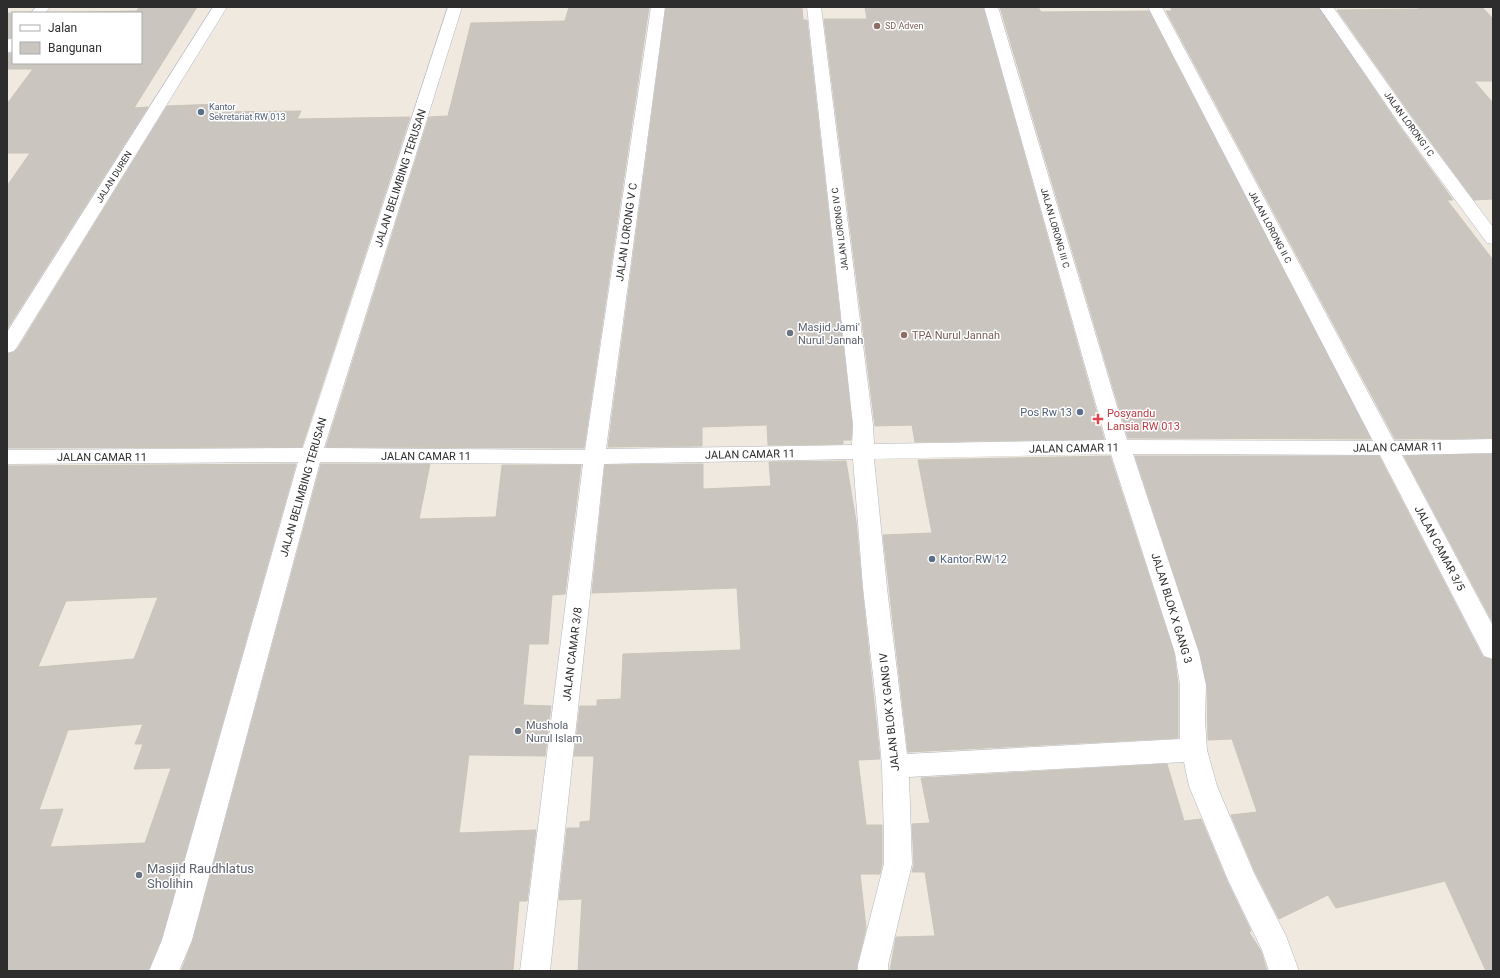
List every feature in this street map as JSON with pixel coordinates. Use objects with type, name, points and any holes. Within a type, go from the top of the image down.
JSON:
[{"type":"street","name":"JALAN DUREN","points":[[7,347],[220,7]]},
{"type":"street","name":"JALAN BELIMBING TERUSAN","points":[[164,971],[177,940],[311,455],[455,7]]},
{"type":"street","name":"JALAN LORONG V C","points":[[596,457],[658,7]]},
{"type":"street","name":"JALAN LORONG IV C","points":[[814,7],[863,425],[863,452]]},
{"type":"street","name":"JALAN LORONG III C","points":[[991,7],[1113,430],[1120,447]]},
{"type":"street","name":"JALAN LORONG II C","points":[[1155,7],[1386,448]]},
{"type":"street","name":"JALAN LORONG I C","points":[[1326,7],[1407,123],[1493,239]]},
{"type":"street","name":"JALAN CAMAR 11","points":[[7,457],[311,455],[596,457],[1120,447],[1386,448],[1493,446]]},
{"type":"street","name":"JALAN BLOK X GANG 3","points":[[1120,447],[1187,653],[1193,685],[1194,750],[1203,786],[1242,880],[1275,946],[1284,971]]},
{"type":"street","name":"JALAN CAMAR 3/5","points":[[1386,448],[1493,649]]},
{"type":"street","name":"JALAN BLOK X GANG IV","points":[[863,452],[875,588],[889,701],[895,766],[898,864],[873,965],[873,971]]},
{"type":"street","name":"JALAN CAMAR 3/8","points":[[536,971],[590,497],[596,457]]},
{"type":"street","points":[[895,766],[1194,750]]},
{"type":"building","points":[[139,7],[197,7],[134,108],[148,107],[7,329],[7,186],[30,153],[7,153],[7,104],[33,69],[7,69],[7,54],[12,53],[12,64],[142,64],[142,12],[92,12],[137,11]]},
{"type":"building","points":[[569,7],[649,7],[584,448],[326,447],[429,117],[448,116],[471,23],[565,21]]},
{"type":"building","points":[[666,7],[802,7],[803,20],[807,20],[852,425],[851,440],[843,440],[843,444],[768,445],[767,425],[702,427],[702,446],[608,447]]},
{"type":"building","points":[[865,7],[983,7],[1104,439],[915,442],[912,425],[875,426],[824,19],[867,19]]},
{"type":"building","points":[[1000,7],[1038,7],[1041,12],[1149,11],[1371,439],[1128,438]]},
{"type":"building","points":[[1170,7],[1318,7],[1400,127],[1453,200],[1447,200],[1493,260],[1493,438],[1395,439],[1166,11],[1172,11]]},
{"type":"building","points":[[1418,7],[1482,7],[1493,19],[1493,81],[1474,81],[1493,103],[1493,199],[1474,200],[1414,119],[1337,10],[1420,9]]},
{"type":"building","points":[[7,13],[12,13],[12,37],[7,38]]},
{"type":"building","points":[[217,104],[214,112],[301,111],[297,119],[410,117],[302,447],[7,448],[7,354],[14,352],[18,348],[167,106]]},
{"type":"building","points":[[1493,454],[1493,623],[1404,456]]},
{"type":"building","points":[[1110,456],[1174,653],[1178,685],[1178,738],[908,752],[883,535],[932,533],[918,460]]},
{"type":"building","points":[[1135,456],[1379,456],[1483,657],[1493,660],[1493,971],[1486,971],[1445,881],[1336,908],[1328,895],[1279,919],[1255,872],[1231,815],[1257,812],[1232,739],[1208,740],[1207,685],[1200,653]]},
{"type":"building","points":[[846,461],[856,521],[880,759],[858,760],[866,825],[882,825],[882,864],[880,874],[860,874],[866,928],[856,971],[578,971],[582,899],[559,900],[567,828],[580,828],[580,822],[590,821],[594,756],[574,756],[580,706],[597,706],[597,700],[621,699],[623,654],[741,650],[737,588],[592,593],[605,465],[703,464],[703,489],[771,486],[769,462]]},
{"type":"building","points":[[296,464],[161,940],[148,971],[7,971],[7,466]],"holes":[[[158,597],[134,659],[38,667],[66,601]],[[143,724],[135,744],[143,744],[134,769],[171,768],[145,843],[50,847],[63,809],[39,810],[68,730]]]},
{"type":"building","points":[[321,464],[430,464],[419,519],[496,517],[502,465],[581,465],[565,594],[552,595],[548,644],[529,644],[523,705],[551,706],[545,756],[469,755],[459,833],[536,830],[527,901],[519,901],[513,970],[181,971],[193,940]]},
{"type":"building","points":[[1167,764],[1184,821],[1201,819],[1227,881],[1251,931],[1249,932],[1261,951],[1267,971],[890,971],[896,937],[935,936],[925,872],[912,872],[914,864],[912,824],[930,823],[921,778]]},
{"type":"place","name":"SD Adven","points":[[877,26]]},
{"type":"place","name":"Kantor Sekretariat RW 013","points":[[201,112]]},
{"type":"place","name":"Masjid Jami' Nurul Jannah","points":[[790,333]]},
{"type":"place","name":"TPA Nurul Jannah","points":[[904,335]]},
{"type":"place","name":"Pos Rw 13","points":[[1080,412]]},
{"type":"place","name":"Posyandu Lansia RW 013","points":[[1098,419]]},
{"type":"place","name":"Kantor RW 12","points":[[932,559]]},
{"type":"place","name":"Mushola Nurul Islam","points":[[518,731]]},
{"type":"place","name":"Masjid Raudhlatus Sholihin","points":[[139,875]]}]
